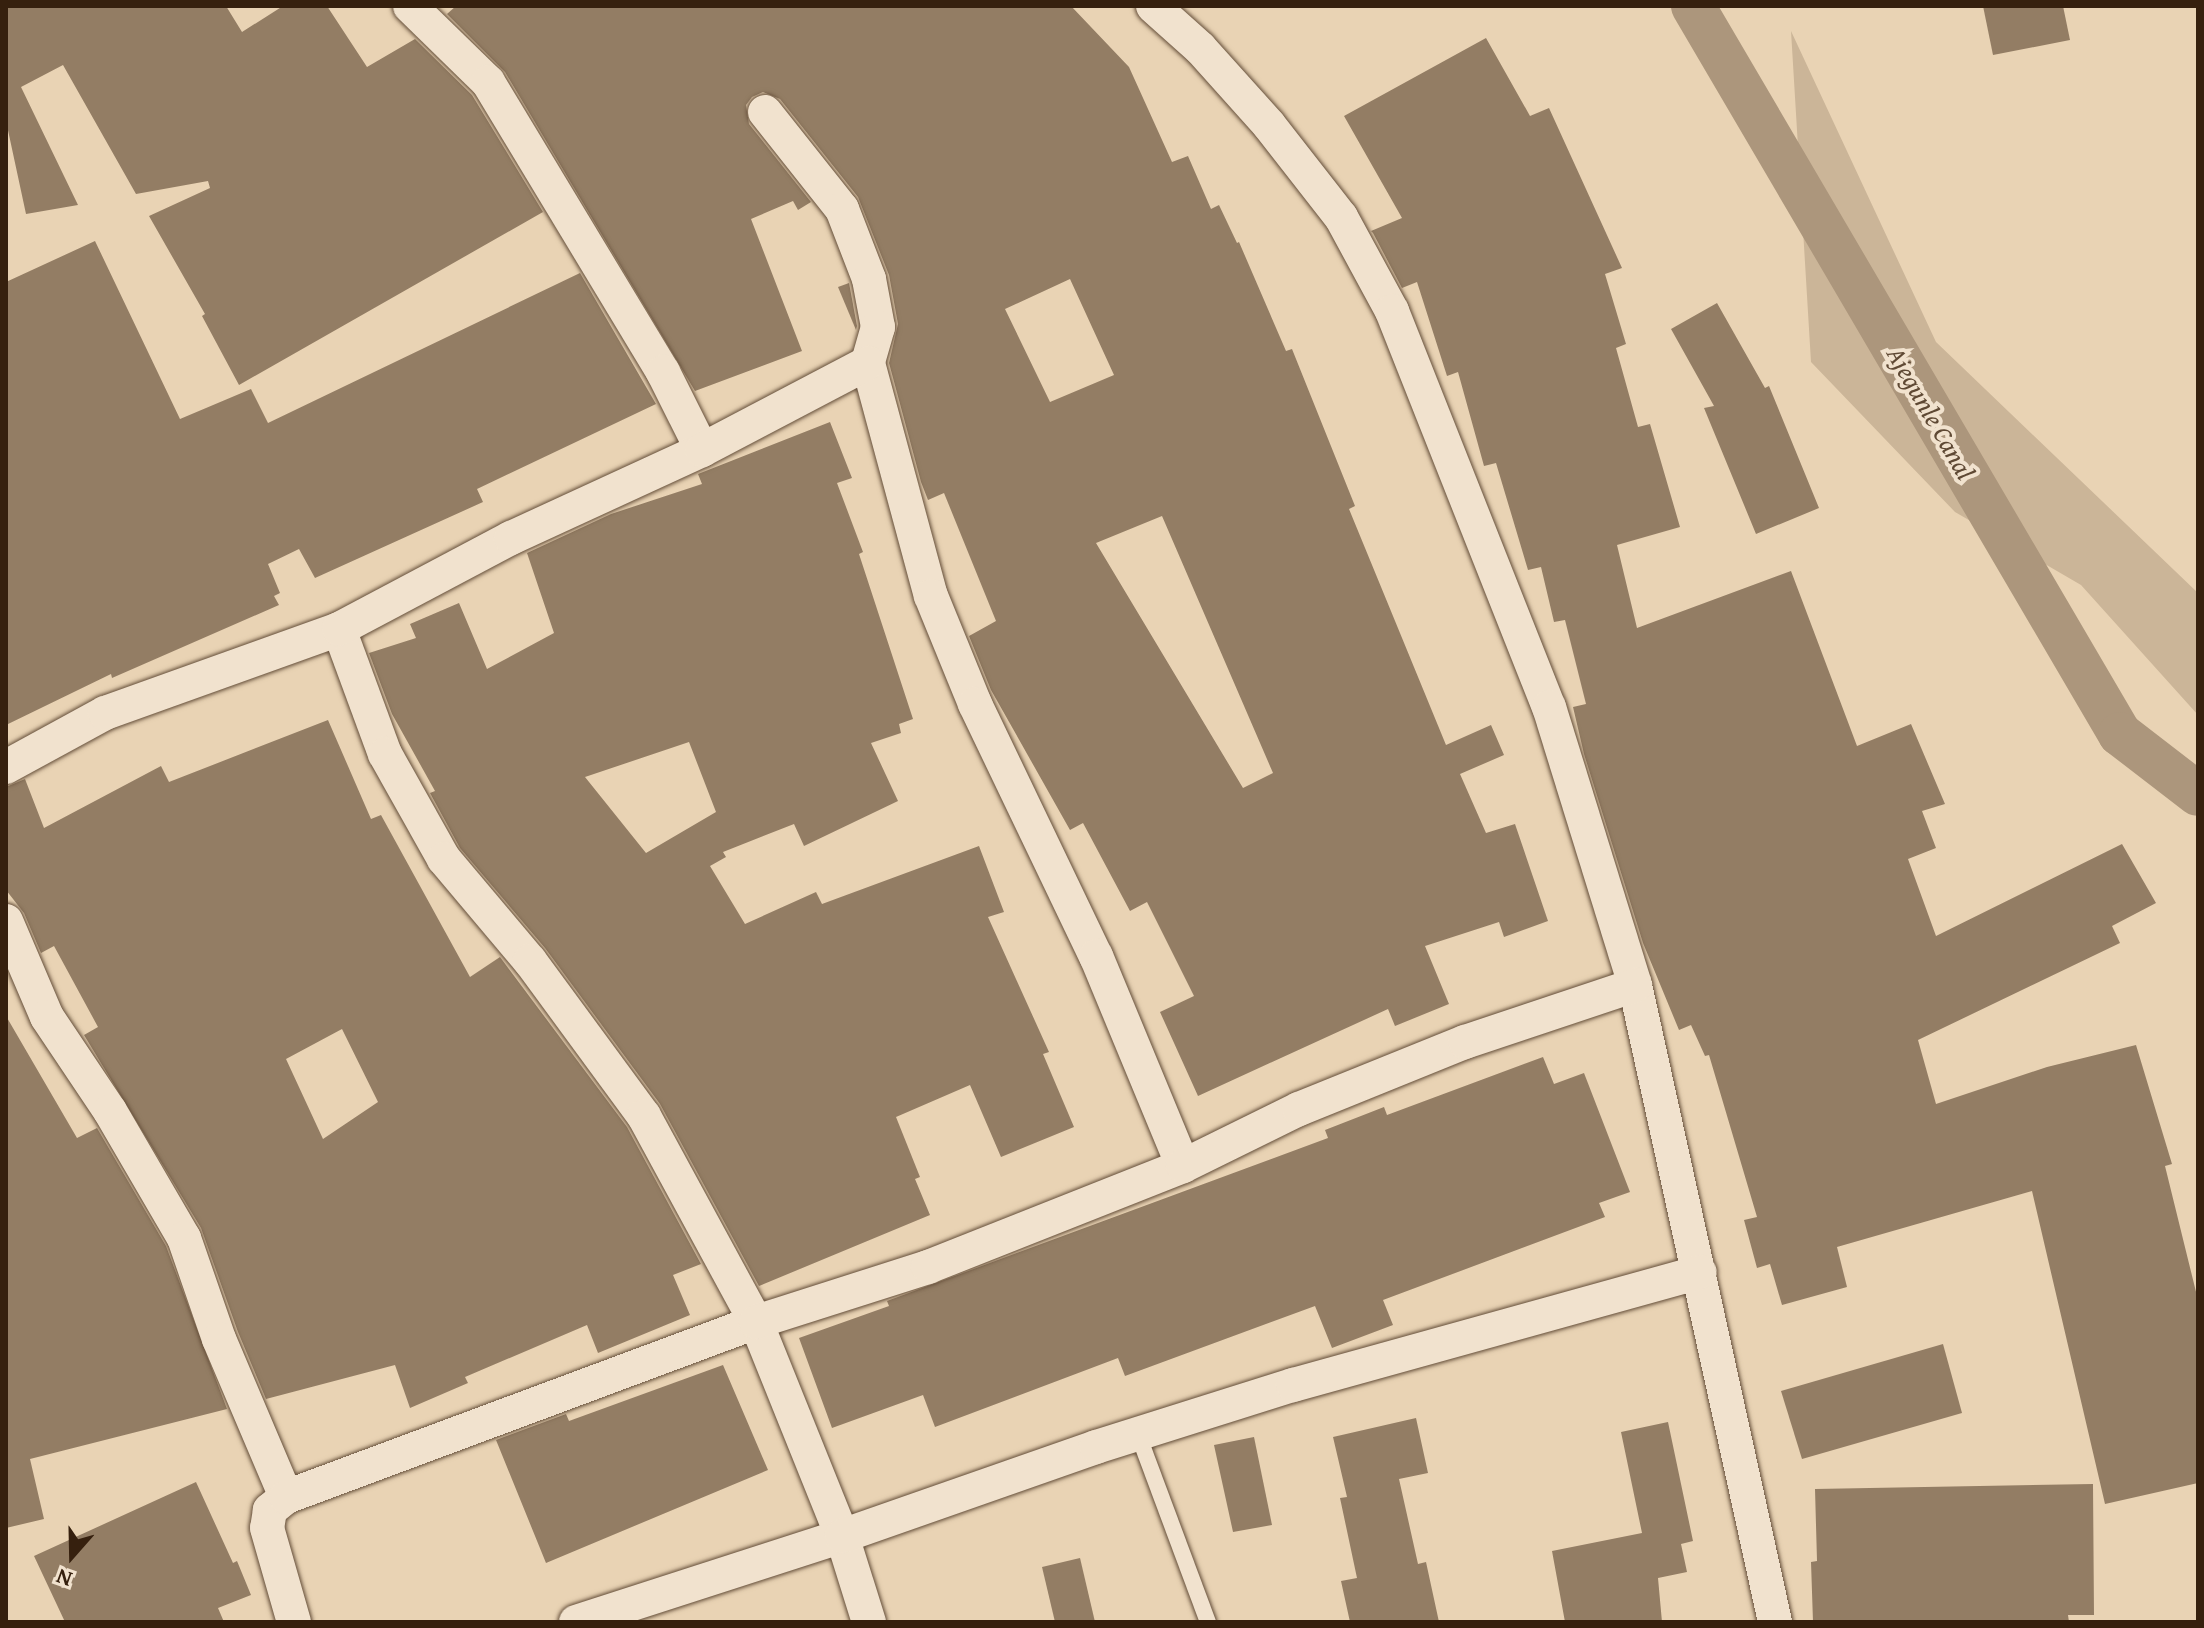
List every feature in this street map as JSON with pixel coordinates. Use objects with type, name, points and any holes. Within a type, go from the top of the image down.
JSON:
[{"type":"street","points":[[410,6],[488,82],[663,372],[702,450]]},
{"type":"street","points":[[1153,6],[1200,48],[1269,125],[1332,205],[1392,311],[1549,707],[1635,985],[1775,1622]]},
{"type":"street","points":[[765,112],[842,209],[869,279],[878,327],[868,363],[931,596],[975,704],[1096,956],[1183,1166]]},
{"type":"street","points":[[6,767],[105,713],[339,629],[511,538],[702,450],[868,363]]},
{"type":"street","points":[[339,629],[385,754],[444,859],[530,961],[644,1116],[756,1322],[842,1536],[869,1622]]},
{"type":"street","points":[[6,921],[47,1017],[110,1111],[184,1238],[219,1339],[286,1497]]},
{"type":"street","points":[[294,1622],[267,1528],[270,1510],[286,1497],[756,1322],[928,1267],[1183,1166],[1299,1109],[1465,1042],[1635,985]]},
{"type":"street","points":[[576,1622],[1293,1385],[1700,1272]]},
{"type":"lane","points":[[1138,1434],[1208,1622]]},
{"type":"shaded area","points":[[1791,31],[1936,342],[2198,593],[2198,715],[2081,585],[1955,512],[1811,362]]},
{"type":"building","points":[[6,6],[226,6],[242,32],[283,6],[327,6],[367,67],[415,39],[472,95],[543,212],[239,385],[202,316],[205,314],[149,216],[210,188],[208,181],[136,194],[63,65],[21,87],[78,205],[26,214],[6,121]]},
{"type":"building","points":[[456,6],[1071,6],[1129,67],[1172,162],[1188,156],[1211,209],[1219,205],[1239,242],[1286,351],[1292,349],[1355,506],[1349,509],[1446,745],[1491,725],[1504,755],[1460,774],[1486,833],[1515,824],[1548,921],[1504,937],[1499,922],[1425,946],[1449,1004],[1395,1026],[1388,1009],[1198,1096],[1160,1012],[1194,996],[1147,902],[1130,911],[1083,823],[1070,830],[991,690],[969,636],[996,621],[944,493],[928,500],[921,482],[889,363],[898,324],[889,275],[858,197],[780,99],[763,92],[752,97],[746,105],[749,124],[811,202],[798,210],[793,201],[751,219],[802,351],[695,391],[505,72],[447,14]],"holes":[[[1070,279],[1114,375],[1050,402],[1005,309]],[[1162,516],[1273,773],[1243,788],[1096,543]]]},
{"type":"building","points":[[1983,6],[2063,6],[2070,40],[1993,55]]},
{"type":"building","points":[[1486,38],[1530,116],[1549,108],[1622,268],[1605,274],[1626,344],[1616,348],[1638,427],[1650,424],[1680,527],[1617,545],[1637,628],[1791,571],[1857,746],[1911,724],[1945,804],[1922,811],[1936,848],[1908,859],[1936,936],[2122,844],[2156,903],[2112,926],[2120,943],[1918,1040],[1936,1104],[2047,1067],[2136,1045],[2172,1164],[2165,1166],[2198,1300],[2198,1483],[2105,1504],[2032,1191],[1837,1247],[1847,1287],[1782,1305],[1770,1264],[1757,1268],[1744,1220],[1757,1217],[1709,1055],[1705,1056],[1691,1025],[1679,1030],[1643,943],[1584,754],[1573,707],[1586,704],[1565,620],[1554,622],[1541,567],[1528,570],[1496,463],[1484,466],[1458,372],[1447,376],[1417,282],[1402,288],[1371,231],[1402,218],[1344,116]]},
{"type":"building","points":[[95,241],[180,419],[251,389],[268,423],[580,273],[656,404],[477,489],[483,502],[315,578],[299,549],[268,564],[280,593],[274,596],[279,605],[112,678],[111,674],[6,725],[6,282]]},
{"type":"building","points":[[849,283],[857,326],[856,330],[838,287]]},
{"type":"building","points":[[1717,303],[1765,388],[1769,386],[1819,508],[1756,534],[1704,408],[1714,406],[1671,329]]},
{"type":"building","points":[[830,422],[852,478],[837,483],[863,552],[859,554],[913,719],[899,724],[901,733],[871,743],[898,801],[804,846],[794,824],[723,852],[726,857],[710,866],[745,924],[816,892],[822,904],[979,846],[1004,912],[988,917],[1049,1052],[1043,1054],[1074,1127],[1001,1157],[970,1085],[896,1117],[920,1177],[915,1179],[930,1215],[759,1286],[660,1104],[545,948],[460,848],[430,793],[435,791],[392,714],[369,653],[416,638],[410,624],[459,603],[487,669],[554,633],[527,553],[611,514],[702,484],[698,474]],"holes":[[[689,742],[716,812],[646,853],[585,777]]]},
{"type":"building","points":[[328,720],[371,819],[381,815],[470,977],[500,957],[627,1127],[701,1264],[673,1275],[690,1315],[598,1353],[587,1325],[465,1377],[468,1383],[410,1408],[395,1365],[266,1399],[201,1228],[84,1035],[98,1027],[54,946],[41,953],[24,913],[6,890],[6,787],[25,779],[44,828],[161,766],[169,782]],"holes":[[[342,1029],[378,1102],[323,1139],[286,1059]]]},
{"type":"building","points":[[6,1016],[77,1138],[97,1128],[166,1246],[227,1409],[30,1459],[44,1519],[6,1528]]},
{"type":"building","points":[[1543,1057],[1554,1084],[1584,1073],[1630,1192],[1599,1203],[1605,1217],[1383,1300],[1393,1325],[1332,1348],[1315,1306],[1125,1376],[1118,1358],[935,1427],[923,1395],[832,1428],[799,1338],[889,1306],[887,1301],[1328,1138],[1325,1130],[1384,1107],[1387,1115]]},
{"type":"building","points":[[1943,1344],[1962,1413],[1802,1459],[1781,1391]]},
{"type":"building","points":[[723,1365],[768,1470],[546,1563],[496,1440],[566,1414],[569,1421]]},
{"type":"building","points":[[1416,1418],[1428,1473],[1399,1479],[1418,1564],[1426,1562],[1439,1622],[1350,1622],[1341,1581],[1357,1578],[1340,1498],[1347,1497],[1333,1437]]},
{"type":"building","points":[[1668,1422],[1693,1541],[1681,1544],[1687,1572],[1658,1578],[1662,1622],[1565,1622],[1552,1551],[1642,1533],[1621,1432]]},
{"type":"building","points":[[1254,1437],[1272,1525],[1233,1532],[1214,1445]]},
{"type":"building","points":[[196,1482],[251,1595],[218,1608],[224,1622],[65,1622],[34,1556]]},
{"type":"building","points":[[2093,1484],[2094,1615],[2068,1615],[2069,1622],[1813,1622],[1811,1562],[1817,1561],[1815,1489]]},
{"type":"building","points":[[1080,1558],[1095,1622],[1055,1622],[1042,1567]]},
{"type":"waterway","name":"Ajegunle Canal","points":[[1693,6],[2120,734],[2198,794]]}]
